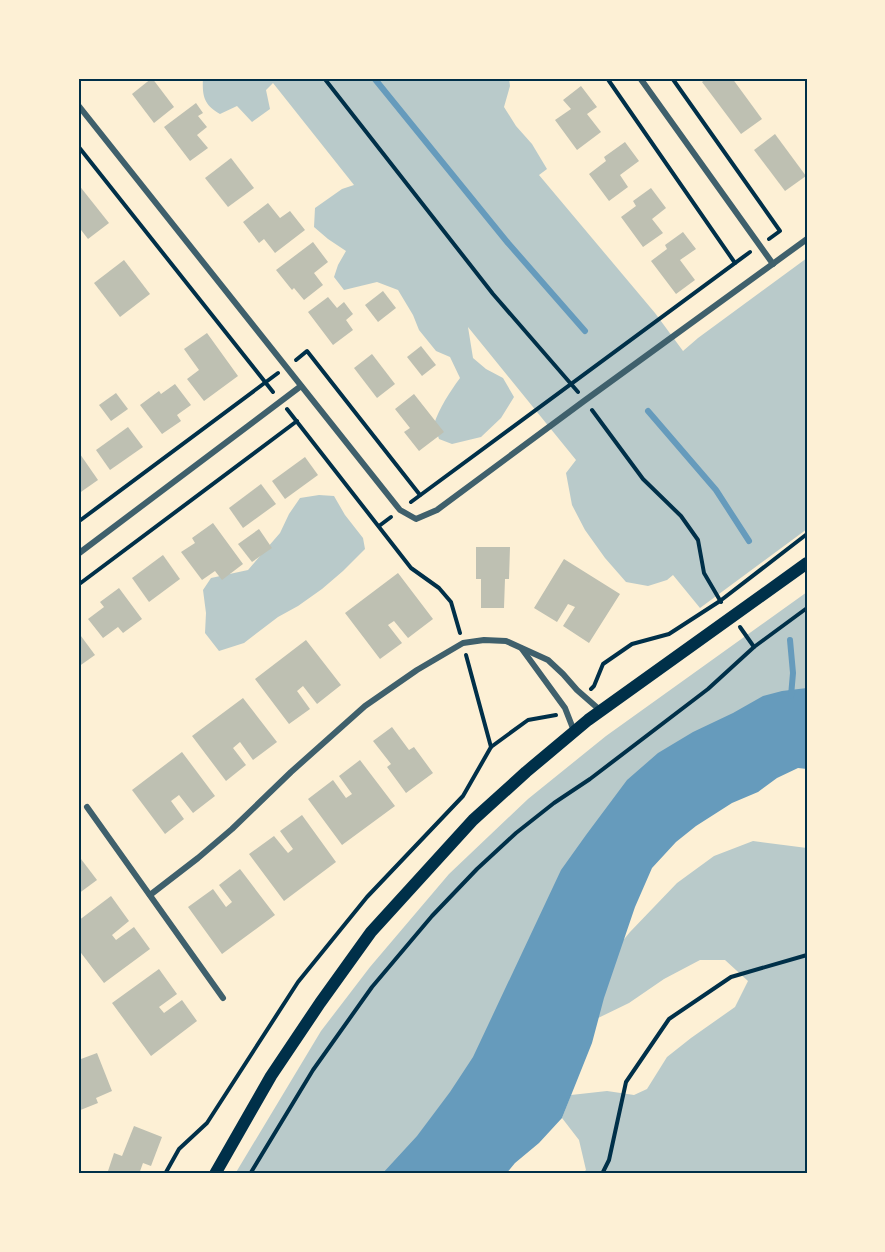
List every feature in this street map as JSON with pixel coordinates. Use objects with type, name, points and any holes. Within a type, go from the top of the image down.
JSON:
[{"type":"main road","points":[[215,1174],[271,1076],[320,1003],[372,932],[473,820],[526,772],[601,711],[807,563]]},
{"type":"street","points":[[640,78],[773,264]]},
{"type":"street","points":[[78,105],[400,510],[416,519],[437,510],[584,400],[807,239]]},
{"type":"street","points":[[78,554],[301,386]]},
{"type":"street","points":[[150,895],[224,837],[365,706],[417,669],[463,643],[484,640],[507,641],[548,660],[601,711]]},
{"type":"street","points":[[522,648],[565,708],[574,732]]},
{"type":"street","points":[[87,807],[224,998]]},
{"type":"path","points":[[324,78],[493,294],[571,383],[643,479],[681,516],[698,540],[704,573],[720,601]]},
{"type":"path","points":[[307,351],[420,495],[735,263],[607,78]]},
{"type":"path","points":[[672,78],[780,231]]},
{"type":"path","points":[[78,146],[266,383],[78,522]]},
{"type":"path","points":[[78,585],[297,422],[411,568],[439,588],[451,602],[491,747]]},
{"type":"path","points":[[594,686],[603,664],[632,644],[669,634],[720,601],[807,534]]},
{"type":"path","points":[[250,1174],[313,1070],[372,987],[432,916],[477,869],[516,833],[708,689],[754,647],[807,608]]},
{"type":"path","points":[[165,1174],[179,1149],[207,1123],[298,982],[367,897],[463,796],[491,747],[528,720],[554,716]]},
{"type":"path","points":[[602,1174],[609,1160],[626,1082],[669,1019],[731,977],[807,955]]},
{"type":"shaded area","points":[[203,78],[509,78],[510,86],[504,107],[516,126],[532,144],[547,169],[539,175],[655,313],[683,351],[807,258],[807,529],[700,608],[673,575],[667,580],[648,586],[626,582],[585,530],[572,505],[566,473],[576,460],[468,327],[473,358],[486,369],[503,378],[514,397],[501,418],[481,437],[452,444],[439,439],[434,424],[445,400],[460,378],[450,357],[436,351],[419,330],[398,290],[377,282],[344,290],[334,277],[346,251],[314,227],[315,208],[342,189],[354,185],[273,83],[266,90],[270,109],[252,122],[237,106],[220,114],[210,107],[204,95]]},
{"type":"shaded area","points":[[319,495],[334,496],[363,538],[365,549],[322,589],[298,606],[278,617],[244,643],[219,651],[205,633],[206,613],[203,590],[211,578],[248,570],[280,533],[300,498]]},
{"type":"shaded area","points":[[807,592],[807,742],[723,761],[435,1174],[235,1174],[321,1031],[370,967],[449,874],[528,799],[606,736]]},
{"type":"shaded area","points":[[753,841],[807,848],[807,1174],[582,1174],[586,1170],[579,1140],[562,1118],[571,1095],[607,1091],[634,1095],[647,1089],[667,1057],[735,1007],[748,981],[725,960],[700,960],[664,979],[629,1003],[594,1020],[591,979],[630,932],[677,883],[714,856]]},
{"type":"water","points":[[807,688],[807,769],[798,768],[777,778],[758,792],[732,803],[676,842],[652,868],[635,907],[604,998],[592,1043],[562,1118],[506,1174],[382,1174],[417,1136],[473,1057],[561,870],[627,780],[658,753],[763,696]]},
{"type":"building","points":[[152,78],[174,107],[154,123],[132,94]]},
{"type":"building","points":[[707,78],[732,78],[762,119],[741,134],[702,82]]},
{"type":"building","points":[[581,86],[597,107],[587,114],[601,132],[577,150],[555,120],[571,109],[563,100]]},
{"type":"building","points":[[196,103],[203,113],[198,116],[207,127],[197,135],[208,148],[190,161],[164,127]]},
{"type":"building","points":[[775,134],[806,176],[785,191],[754,150]]},
{"type":"building","points":[[625,142],[639,161],[620,175],[628,187],[609,201],[589,174],[606,161],[604,157]]},
{"type":"building","points":[[231,158],[254,188],[228,207],[205,178]]},
{"type":"building","points":[[78,184],[109,223],[88,239],[78,226]]},
{"type":"building","points":[[651,188],[666,208],[652,219],[663,233],[643,247],[621,217],[636,206],[633,201]]},
{"type":"building","points":[[268,203],[280,218],[290,211],[305,230],[275,253],[264,239],[259,243],[243,222]]},
{"type":"building","points":[[683,232],[696,249],[680,260],[695,280],[676,294],[651,261],[667,249],[665,245]]},
{"type":"building","points":[[313,242],[328,262],[314,273],[323,285],[304,300],[294,288],[292,290],[276,270]]},
{"type":"building","points":[[124,260],[150,294],[120,317],[94,283]]},
{"type":"building","points":[[383,291],[396,308],[378,322],[365,305]]},
{"type":"building","points":[[328,297],[337,308],[344,302],[353,314],[346,320],[353,330],[333,345],[308,312]]},
{"type":"building","points":[[207,333],[238,376],[204,401],[187,379],[199,370],[184,349]]},
{"type":"building","points":[[421,346],[436,365],[422,376],[407,357]]},
{"type":"building","points":[[372,354],[395,384],[377,398],[354,368]]},
{"type":"building","points":[[175,384],[191,405],[177,415],[181,421],[162,434],[140,405],[159,391],[161,394]]},
{"type":"building","points":[[116,393],[128,409],[111,421],[99,405]]},
{"type":"building","points":[[414,394],[444,432],[419,451],[404,432],[410,428],[395,409]]},
{"type":"building","points":[[128,427],[143,447],[110,470],[96,450]]},
{"type":"building","points":[[80,454],[98,480],[78,494],[78,455]]},
{"type":"building","points":[[305,457],[318,475],[285,499],[272,481]]},
{"type":"building","points":[[261,484],[276,504],[243,528],[229,508]]},
{"type":"building","points":[[213,523],[243,564],[222,580],[215,571],[202,580],[181,552],[195,543],[192,538]]},
{"type":"building","points":[[259,529],[272,548],[252,562],[238,544]]},
{"type":"building","points":[[476,547],[510,547],[509,579],[505,579],[504,608],[481,608],[481,579],[476,579]]},
{"type":"building","points":[[163,555],[180,579],[149,602],[132,578]]},
{"type":"building","points":[[564,559],[620,594],[589,643],[563,626],[575,607],[568,604],[557,622],[534,608]]},
{"type":"building","points":[[398,573],[433,619],[408,638],[394,621],[388,625],[402,643],[380,659],[345,613]]},
{"type":"building","points":[[119,588],[142,619],[123,633],[118,627],[103,638],[88,619],[104,607],[100,602]]},
{"type":"building","points":[[78,632],[95,655],[78,667]]},
{"type":"building","points":[[306,640],[341,685],[317,704],[303,686],[297,691],[310,709],[289,724],[255,679]]},
{"type":"building","points":[[243,698],[277,742],[253,760],[240,742],[233,748],[246,765],[226,781],[192,736]]},
{"type":"building","points":[[392,727],[409,750],[414,747],[433,773],[406,793],[387,767],[391,764],[373,741]]},
{"type":"building","points":[[182,752],[215,796],[193,813],[179,795],[171,801],[184,819],[165,834],[132,790]]},
{"type":"building","points":[[360,760],[395,806],[342,845],[308,799],[333,780],[346,798],[352,794],[339,776]]},
{"type":"building","points":[[302,815],[336,862],[284,901],[249,854],[274,836],[288,853],[293,849],[280,831]]},
{"type":"building","points":[[81,859],[97,880],[78,894],[78,861]]},
{"type":"building","points":[[240,869],[275,915],[222,954],[188,907],[213,889],[226,907],[232,902],[219,885]]},
{"type":"building","points":[[111,896],[129,921],[112,935],[116,940],[134,927],[150,949],[104,983],[78,949],[78,921]]},
{"type":"building","points":[[159,969],[177,994],[159,1007],[164,1013],[182,1000],[197,1021],[151,1056],[112,1003]]},
{"type":"building","points":[[78,1052],[81,1059],[97,1053],[112,1091],[96,1098],[98,1103],[78,1111]]},
{"type":"building","points":[[134,1126],[162,1137],[151,1166],[143,1163],[139,1174],[107,1174],[114,1153],[122,1156]]},
{"type":"waterway","points":[[374,78],[508,243],[585,331]]},
{"type":"waterway","points":[[648,411],[716,490],[749,541]]},
{"type":"waterway","points":[[790,640],[793,673],[791,696]]}]
